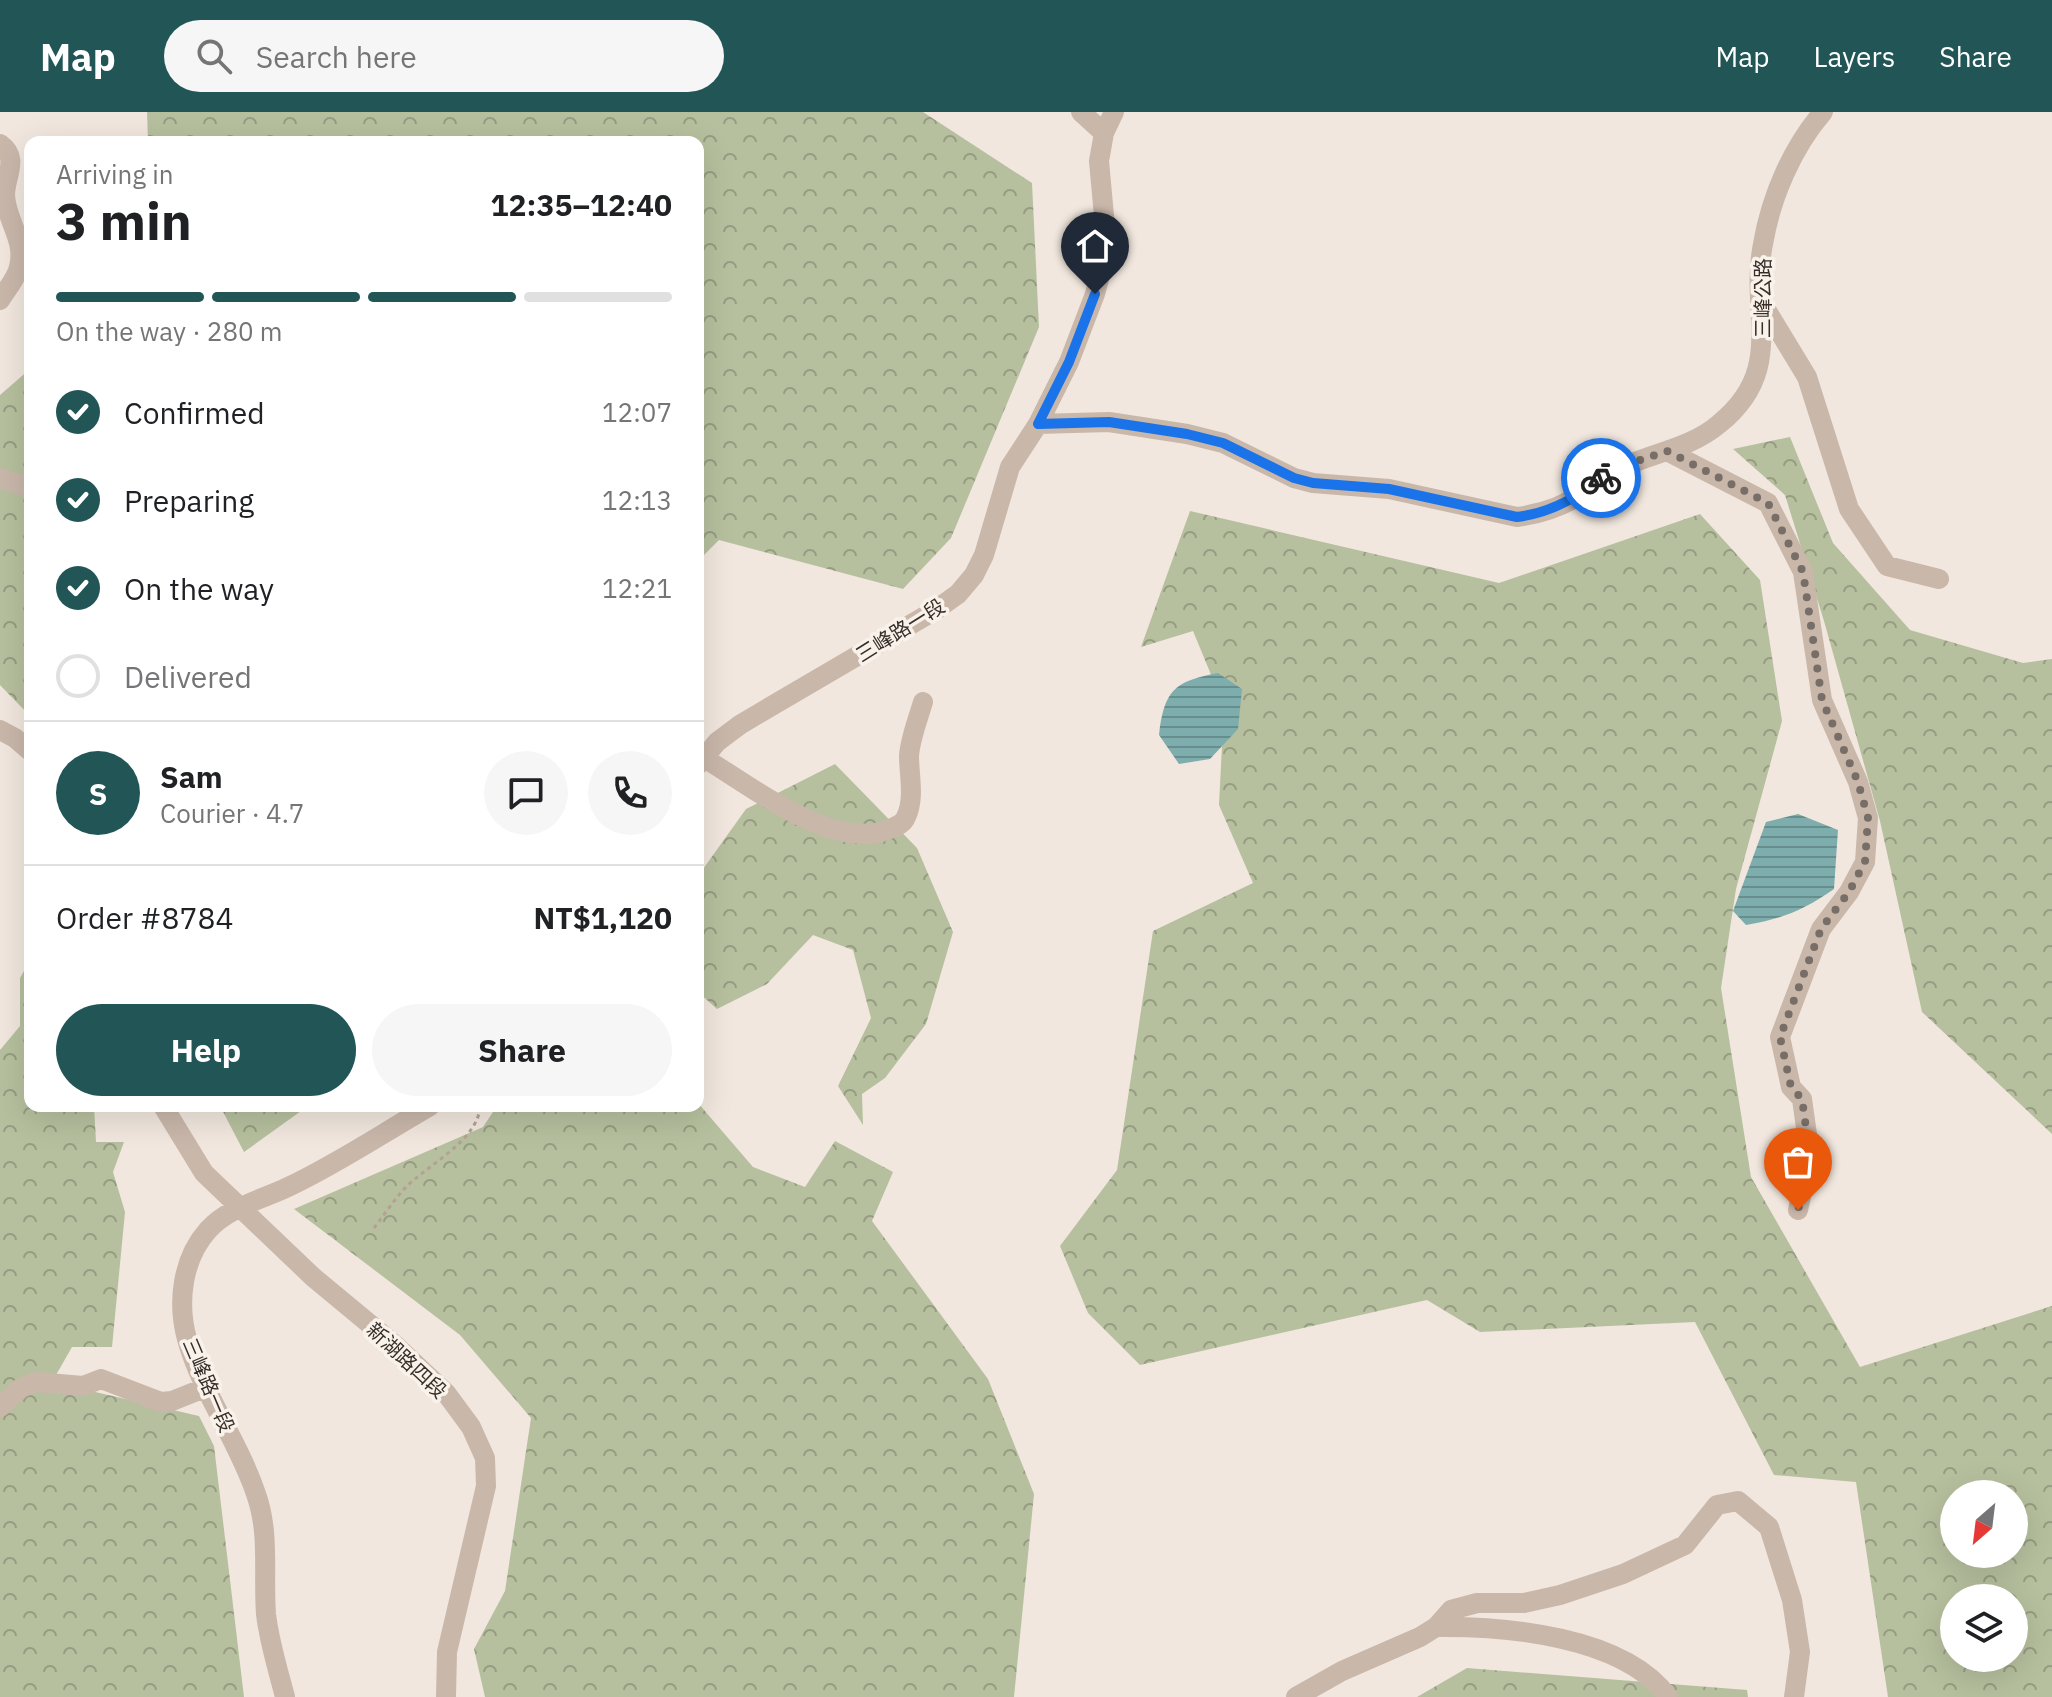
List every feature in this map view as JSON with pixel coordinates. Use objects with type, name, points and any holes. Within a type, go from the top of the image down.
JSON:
[{"type":"street","points":[[1081,112],[1104,133],[1114,112]]},
{"type":"street","name":"三峰公路","points":[[1667,451],[1693,441],[1718,426],[1751,387],[1762,353],[1762,246],[1775,197],[1799,148],[1823,112]]},
{"type":"street","name":"三峰路一段","points":[[704,757],[717,742],[741,724],[958,594],[974,575],[984,555],[1010,467],[1038,424],[1069,362],[1105,259],[1106,223],[1099,161],[1104,133]]},
{"type":"street","points":[[0,144],[8,149],[12,163],[5,196],[21,243],[19,269],[0,300]]},
{"type":"street","points":[[1761,301],[1807,377],[1849,509],[1887,566],[1939,579]]},
{"type":"street","points":[[1038,424],[1109,422],[1187,434],[1223,443],[1304,480],[1389,489],[1517,517],[1560,506],[1605,474],[1667,451],[1768,503],[1803,572],[1822,700],[1858,782],[1868,818],[1865,862],[1849,892],[1821,929],[1780,1037],[1791,1087],[1802,1099],[1810,1156],[1798,1210]]},
{"type":"street","points":[[0,478],[24,486]]},
{"type":"street","points":[[704,763],[827,828],[845,834],[874,834],[902,824],[907,816],[910,799],[909,753],[923,702]]},
{"type":"street","points":[[0,730],[24,746]]},
{"type":"street","name":"新湖路四段","points":[[167,1112],[204,1173],[313,1277],[395,1345],[446,1393],[471,1427],[485,1458],[486,1486],[447,1652],[446,1697]]},
{"type":"street","name":"三峰路一段","points":[[285,1697],[266,1617],[265,1522],[245,1466],[187,1339],[181,1293],[185,1273],[208,1230],[239,1208],[306,1178],[420,1112]]},
{"type":"street","points":[[0,1407],[21,1388],[36,1382],[83,1386],[101,1379],[161,1402],[172,1401],[207,1387]]},
{"type":"street","points":[[1296,1697],[1342,1671],[1420,1637],[1436,1627],[1451,1610],[1477,1603],[1524,1603],[1560,1595],[1623,1574],[1685,1545],[1717,1505],[1738,1501],[1769,1527],[1792,1600],[1800,1652],[1794,1697]]},
{"type":"street","points":[[1436,1627],[1527,1631],[1578,1645],[1635,1668],[1658,1684],[1668,1697]]},
{"type":"path","points":[[374,1228],[407,1186],[456,1146],[478,1120],[479,1112]]},
{"type":"green space","points":[[147,112],[923,112],[1032,183],[1039,327],[951,538],[903,589],[719,540],[704,555],[704,136],[148,136]]},
{"type":"green space","points":[[24,374],[24,710],[0,685],[0,395]]},
{"type":"green space","points":[[1790,437],[1833,543],[1910,630],[2023,663],[2052,659],[2052,1134],[1922,1012],[1880,821],[1785,495],[1733,449]]},
{"type":"green space","points":[[1190,511],[1499,583],[1700,514],[1760,580],[1782,721],[1736,889],[1721,988],[1751,1177],[1860,1367],[2052,1306],[2052,1697],[1888,1697],[1856,1482],[1774,1475],[1695,1322],[1480,1332],[1427,1300],[1140,1365],[1088,1313],[1060,1246],[1117,1170],[1153,931],[1253,883],[1219,805],[1224,706],[1193,631],[1141,647]]},
{"type":"green space","points":[[835,764],[917,848],[953,932],[926,1024],[885,1078],[862,1094],[863,1125],[838,1086],[871,1018],[853,950],[813,935],[767,984],[717,1009],[704,997],[704,868],[746,809]]},
{"type":"green space","points":[[24,971],[24,1112],[94,1112],[96,1142],[124,1142],[113,1172],[125,1212],[112,1347],[72,1347],[52,1382],[199,1416],[214,1446],[244,1697],[0,1697],[0,1050],[20,1026],[20,978]]},
{"type":"green space","points":[[704,1110],[753,1167],[805,1187],[835,1141],[893,1172],[872,1221],[988,1379],[1034,1494],[1014,1697],[485,1697],[474,1649],[505,1591],[531,1418],[460,1335],[294,1209],[483,1127],[493,1112]]},
{"type":"green space","points":[[223,1112],[300,1112],[244,1152]]},
{"type":"green space","points":[[1467,1668],[1747,1690],[1748,1697],[1417,1697]]},
{"type":"water","points":[[1218,673],[1242,689],[1238,729],[1210,759],[1179,764],[1159,735],[1168,698],[1174,690],[1191,680]]},
{"type":"water","points":[[1798,814],[1838,830],[1834,889],[1792,913],[1746,925],[1733,911],[1766,822]]},
{"type":"way so far","points":[[1601,478],[1667,451],[1768,503],[1803,572],[1822,700],[1858,782],[1868,818],[1865,862],[1849,892],[1821,929],[1780,1037],[1791,1087],[1802,1099],[1810,1156],[1798,1210]]},
{"type":"route","points":[[1095,294],[1069,362],[1038,424],[1109,422],[1187,434],[1223,443],[1294,478],[1313,483],[1389,489],[1517,517],[1560,506],[1601,478]]}]
